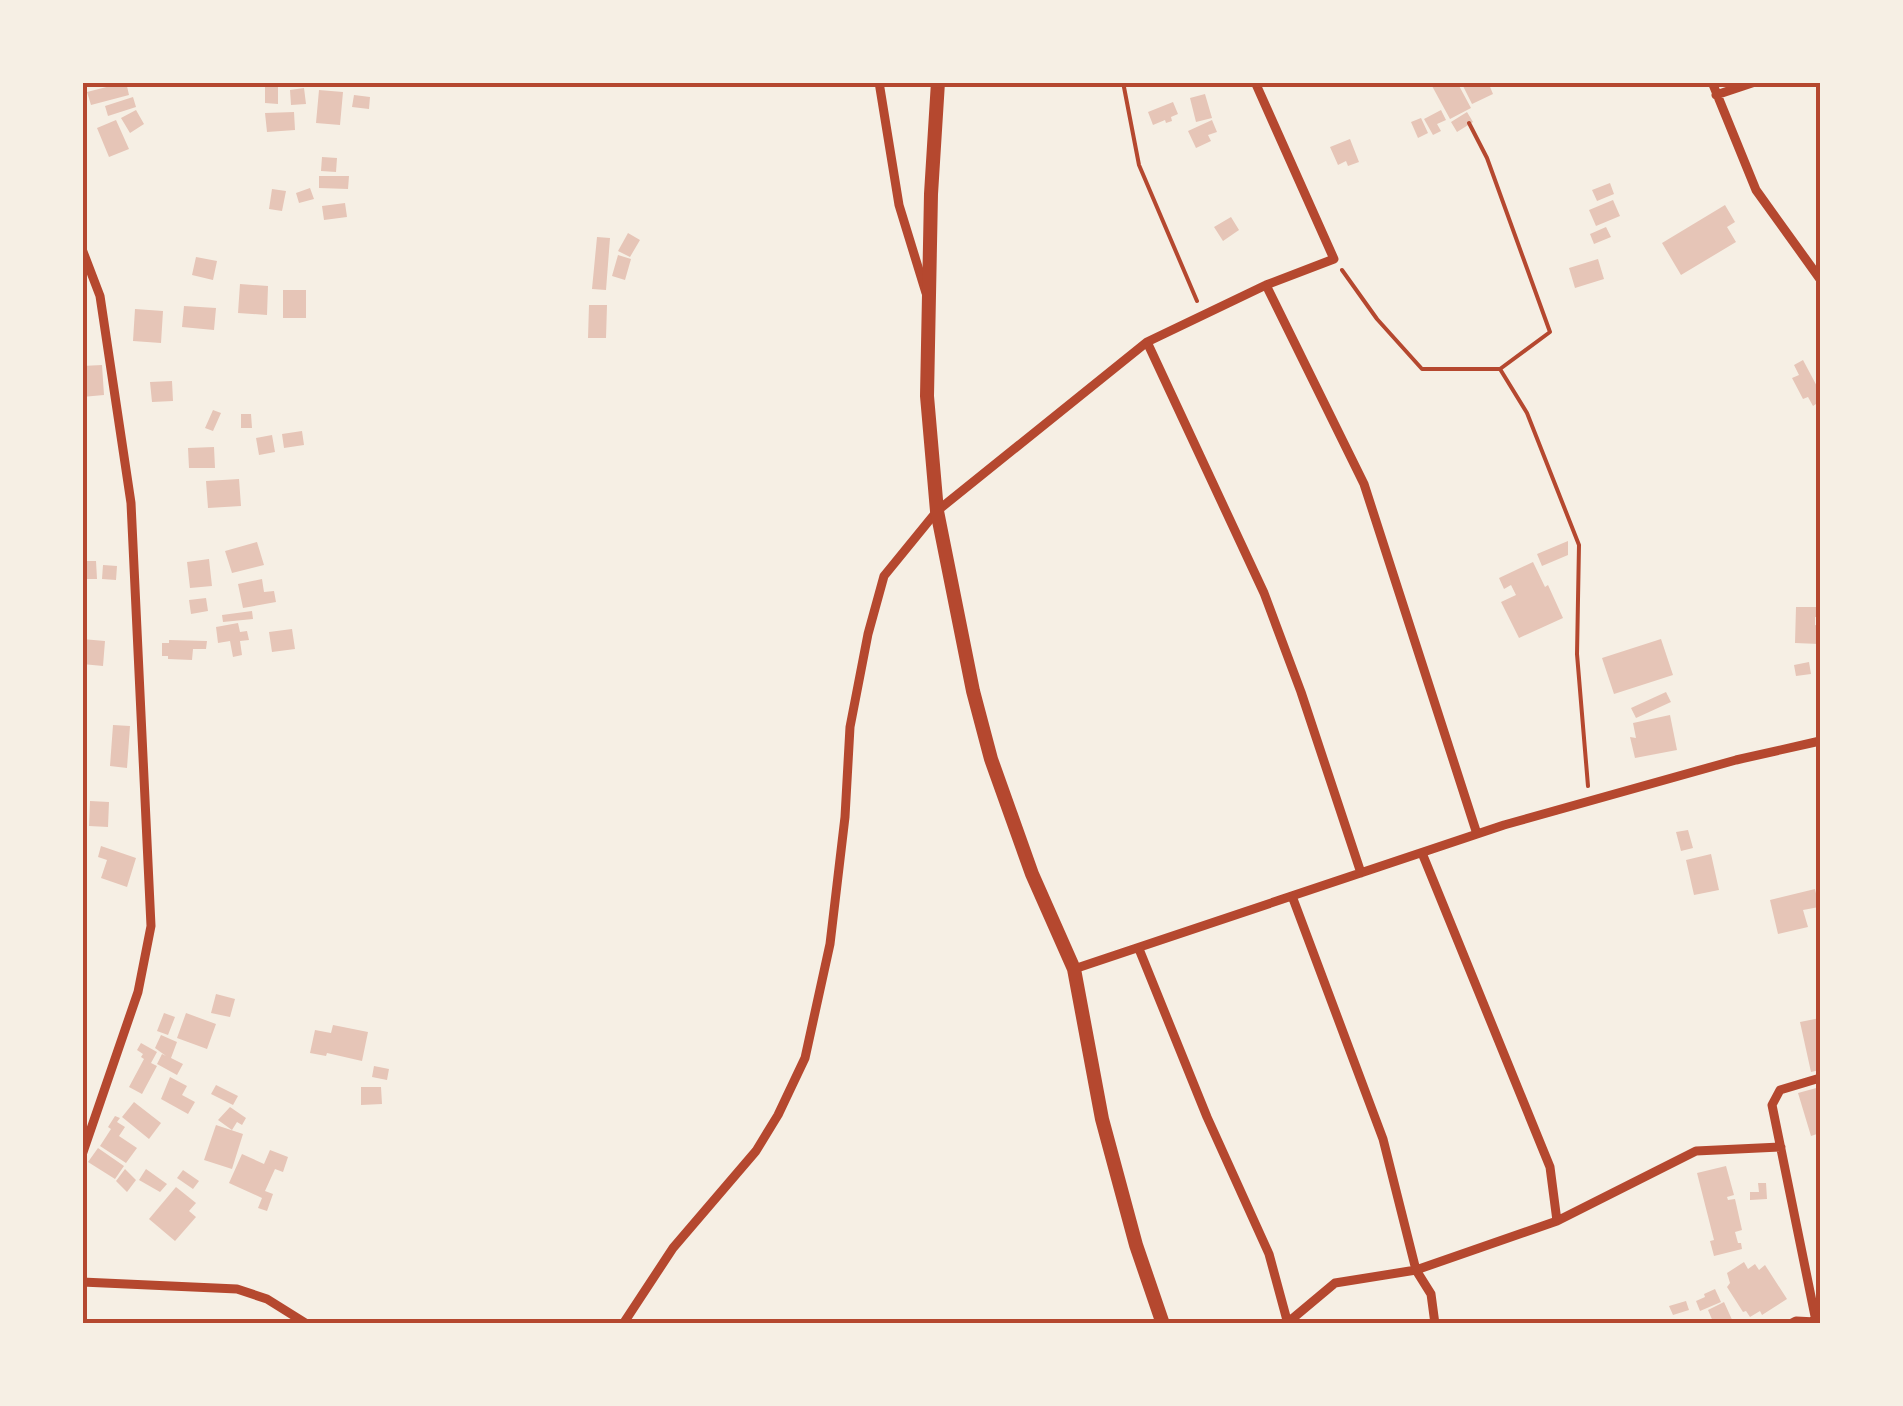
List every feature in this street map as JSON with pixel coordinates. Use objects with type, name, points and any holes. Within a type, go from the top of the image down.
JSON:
[{"type":"main road","points":[[938,82],[931,194],[928,396],[937,511],[973,691],[991,758],[1032,874],[1074,969],[1102,1120],[1162,1324]]},
{"type":"street","points":[[880,82],[899,205],[930,306]]},
{"type":"street","points":[[623,1324],[673,1248],[756,1150],[805,1058],[830,944],[845,817],[850,727],[884,576],[937,511],[1147,342],[1266,285],[1334,259],[1255,82]]},
{"type":"street","points":[[1712,82],[1756,190],[1820,279]]},
{"type":"street","points":[[1716,94],[1755,82]]},
{"type":"street","points":[[82,250],[100,296],[131,502],[151,926],[138,992],[82,1155]]},
{"type":"street","points":[[1266,285],[1364,484],[1477,834]]},
{"type":"street","points":[[1147,342],[1264,593],[1302,692],[1362,873]]},
{"type":"street","points":[[1074,969],[1477,834],[1736,760],[1820,741]]},
{"type":"street","points":[[1422,852],[1550,1167],[1556,1221]]},
{"type":"street","points":[[1292,896],[1383,1140],[1416,1270],[1431,1294],[1435,1324]]},
{"type":"street","points":[[1139,949],[1207,1117],[1269,1254],[1287,1323],[1334,1283],[1416,1270],[1556,1221],[1696,1151],[1781,1146]]},
{"type":"street","points":[[1790,1324],[1816,1322],[1772,1105],[1780,1090],[1820,1078]]},
{"type":"street","points":[[82,1282],[238,1289],[267,1299],[307,1324]]},
{"type":"path","points":[[1123,82],[1139,164],[1203,315]]},
{"type":"path","points":[[1334,259],[1422,369],[1500,369],[1550,332],[1487,158],[1470,124]]},
{"type":"path","points":[[1500,369],[1528,413],[1579,545],[1577,654],[1589,801]]},
{"type":"building","points":[[126,82],[129,95],[91,105],[87,92]]},
{"type":"building","points":[[1457,82],[1471,108],[1450,119],[1432,86]]},
{"type":"building","points":[[1461,82],[1488,82],[1493,94],[1472,104]]},
{"type":"building","points":[[265,86],[278,86],[278,104],[265,103]]},
{"type":"building","points":[[304,88],[306,104],[291,105],[290,90]]},
{"type":"building","points":[[319,90],[343,92],[340,125],[316,123]]},
{"type":"building","points":[[1205,94],[1212,118],[1196,122],[1190,98]]},
{"type":"building","points":[[354,95],[370,97],[369,109],[352,107]]},
{"type":"building","points":[[133,97],[136,107],[108,116],[105,106]]},
{"type":"building","points":[[1173,102],[1178,114],[1171,117],[1172,121],[1153,125],[1148,112]]},
{"type":"building","points":[[136,110],[144,124],[130,133],[121,118]]},
{"type":"building","points":[[1441,110],[1446,120],[1437,124],[1441,131],[1433,135],[1424,119]]},
{"type":"building","points":[[294,112],[295,130],[267,132],[265,113]]},
{"type":"building","points":[[1467,112],[1473,122],[1457,132],[1451,122]]},
{"type":"building","points":[[1421,118],[1428,133],[1418,138],[1411,122]]},
{"type":"building","points":[[116,120],[129,149],[109,157],[97,128]]},
{"type":"building","points":[[1212,120],[1217,132],[1208,135],[1211,141],[1196,148],[1188,131]]},
{"type":"building","points":[[1350,139],[1359,162],[1338,165],[1330,147]]},
{"type":"building","points":[[322,157],[337,158],[336,172],[321,171]]},
{"type":"building","points":[[319,176],[349,176],[348,189],[319,188]]},
{"type":"building","points":[[1610,183],[1614,194],[1597,201],[1592,190]]},
{"type":"building","points":[[310,188],[314,199],[299,203],[296,193]]},
{"type":"building","points":[[272,189],[286,191],[282,211],[269,209]]},
{"type":"building","points":[[1613,200],[1620,216],[1596,226],[1589,210]]},
{"type":"building","points":[[345,203],[347,217],[324,220],[322,206]]},
{"type":"building","points":[[1725,205],[1735,222],[1727,227],[1736,242],[1681,275],[1662,243]]},
{"type":"building","points":[[1231,217],[1239,230],[1223,241],[1214,227]]},
{"type":"building","points":[[1606,227],[1611,237],[1594,244],[1590,234]]},
{"type":"building","points":[[628,233],[640,240],[630,257],[618,251]]},
{"type":"building","points":[[597,237],[610,238],[606,290],[592,289]]},
{"type":"building","points":[[618,255],[631,259],[625,280],[612,276]]},
{"type":"building","points":[[196,257],[217,261],[213,280],[192,275]]},
{"type":"building","points":[[1598,259],[1604,279],[1575,288],[1569,268]]},
{"type":"building","points":[[240,284],[268,286],[267,315],[238,313]]},
{"type":"building","points":[[283,290],[306,290],[306,318],[283,318]]},
{"type":"building","points":[[589,305],[607,305],[606,338],[588,338]]},
{"type":"building","points":[[184,306],[216,308],[214,330],[182,327]]},
{"type":"building","points":[[135,309],[163,311],[161,343],[133,341]]},
{"type":"building","points":[[1803,360],[1820,392],[1820,413],[1808,397],[1803,399],[1792,378],[1799,375],[1794,365]]},
{"type":"building","points":[[102,365],[104,395],[82,397],[82,366]]},
{"type":"building","points":[[172,381],[173,401],[152,402],[150,382]]},
{"type":"building","points":[[213,410],[221,413],[213,431],[205,428]]},
{"type":"building","points":[[241,414],[251,414],[252,428],[241,428]]},
{"type":"building","points":[[302,431],[304,445],[284,448],[282,434]]},
{"type":"building","points":[[272,435],[275,452],[259,455],[256,438]]},
{"type":"building","points":[[214,447],[215,468],[189,468],[188,448]]},
{"type":"building","points":[[239,479],[241,506],[208,508],[206,481]]},
{"type":"building","points":[[1568,541],[1568,555],[1542,566],[1537,554]]},
{"type":"building","points":[[257,542],[264,565],[232,573],[225,551]]},
{"type":"building","points":[[209,559],[212,586],[190,588],[187,562]]},
{"type":"building","points":[[82,561],[96,561],[97,579],[87,579],[87,589],[82,589]]},
{"type":"building","points":[[1533,562],[1563,618],[1519,638],[1501,602],[1516,595],[1511,585],[1504,589],[1499,578]]},
{"type":"building","points":[[103,565],[117,566],[116,580],[102,579]]},
{"type":"building","points":[[262,579],[264,592],[274,591],[276,602],[243,608],[238,584]]},
{"type":"building","points":[[206,598],[208,611],[191,614],[189,600]]},
{"type":"building","points":[[1796,607],[1820,607],[1820,617],[1815,617],[1819,644],[1795,643]]},
{"type":"building","points":[[252,611],[253,619],[223,622],[222,615]]},
{"type":"building","points":[[238,623],[240,632],[247,631],[249,640],[240,641],[242,655],[233,657],[230,641],[218,643],[216,627]]},
{"type":"building","points":[[292,629],[295,649],[272,652],[269,632]]},
{"type":"building","points":[[82,639],[105,641],[103,666],[82,664]]},
{"type":"building","points":[[1661,639],[1673,675],[1614,694],[1602,658]]},
{"type":"building","points":[[207,641],[206,649],[193,649],[192,660],[168,659],[162,656],[162,643]]},
{"type":"building","points":[[1809,662],[1811,674],[1796,676],[1794,665]]},
{"type":"building","points":[[1666,692],[1671,702],[1636,718],[1631,708]]},
{"type":"building","points":[[1670,715],[1677,750],[1635,758],[1630,737],[1636,738],[1633,723]]},
{"type":"building","points":[[113,725],[130,726],[127,768],[110,766]]},
{"type":"building","points":[[90,801],[109,802],[108,827],[89,826]]},
{"type":"building","points":[[1688,830],[1693,848],[1681,851],[1676,832]]},
{"type":"building","points":[[101,846],[136,858],[127,887],[101,878],[107,860],[98,857]]},
{"type":"building","points":[[1711,854],[1719,890],[1694,895],[1686,860]]},
{"type":"building","points":[[1815,889],[1819,907],[1803,910],[1808,927],[1778,934],[1770,900]]},
{"type":"building","points":[[216,994],[235,999],[230,1017],[211,1013]]},
{"type":"building","points":[[164,1013],[175,1017],[168,1035],[157,1031]]},
{"type":"building","points":[[186,1013],[216,1024],[207,1049],[177,1038]]},
{"type":"building","points":[[1820,1018],[1820,1070],[1811,1072],[1800,1022]]},
{"type":"building","points":[[333,1025],[368,1032],[362,1061],[310,1053],[315,1030],[331,1033]]},
{"type":"building","points":[[161,1035],[177,1042],[171,1058],[183,1064],[177,1075],[157,1064],[162,1054],[166,1056],[155,1048]]},
{"type":"building","points":[[141,1043],[157,1052],[151,1063],[157,1066],[142,1094],[129,1087],[144,1059],[137,1050]]},
{"type":"building","points":[[374,1066],[389,1069],[387,1080],[372,1077]]},
{"type":"building","points":[[170,1077],[187,1086],[182,1095],[195,1102],[188,1114],[161,1099]]},
{"type":"building","points":[[216,1085],[238,1096],[233,1105],[211,1094]]},
{"type":"building","points":[[361,1087],[381,1087],[382,1104],[361,1105]]},
{"type":"building","points":[[1820,1087],[1820,1133],[1811,1136],[1798,1093]]},
{"type":"building","points":[[134,1102],[161,1123],[149,1139],[122,1117]]},
{"type":"building","points":[[230,1107],[246,1118],[232,1130],[218,1120]]},
{"type":"building","points":[[115,1116],[125,1127],[119,1136],[137,1148],[126,1163],[100,1146]]},
{"type":"building","points":[[216,1125],[243,1134],[232,1169],[204,1160]]},
{"type":"building","points":[[98,1148],[124,1166],[115,1179],[88,1162]]},
{"type":"building","points":[[270,1150],[288,1157],[283,1172],[275,1169],[265,1191],[273,1194],[267,1211],[258,1208],[262,1198],[229,1183],[242,1154],[264,1164]]},
{"type":"building","points":[[1726,1166],[1734,1195],[1727,1197],[1735,1199],[1742,1230],[1735,1232],[1742,1249],[1714,1256],[1710,1241],[1714,1240],[1697,1173]]},
{"type":"building","points":[[125,1169],[136,1180],[127,1192],[116,1181]]},
{"type":"building","points":[[146,1169],[167,1184],[160,1192],[139,1180]]},
{"type":"building","points":[[183,1170],[199,1181],[193,1189],[177,1178]]},
{"type":"building","points":[[1758,1183],[1766,1183],[1767,1199],[1750,1200],[1750,1192],[1759,1192]]},
{"type":"building","points":[[176,1187],[196,1203],[189,1211],[196,1217],[175,1241],[149,1219]]},
{"type":"building","points":[[1744,1262],[1748,1269],[1755,1264],[1759,1270],[1765,1265],[1787,1299],[1762,1315],[1760,1311],[1750,1317],[1743,1312],[1727,1287],[1727,1273]]},
{"type":"building","points":[[1715,1289],[1721,1302],[1700,1311],[1696,1301]]},
{"type":"building","points":[[1686,1301],[1689,1310],[1673,1315],[1669,1306]]},
{"type":"building","points":[[1724,1302],[1734,1324],[1714,1324],[1708,1310]]}]
